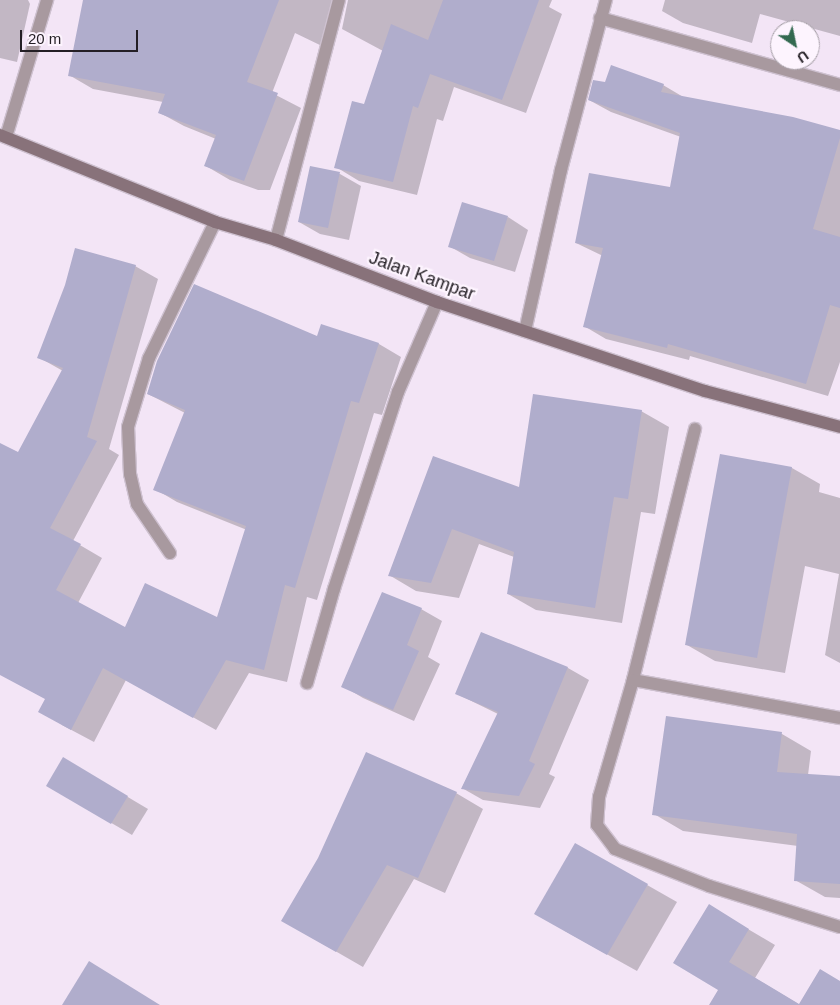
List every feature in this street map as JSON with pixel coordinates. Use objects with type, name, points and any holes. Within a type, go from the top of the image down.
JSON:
[{"type":"street","points":[[3,136],[47,0]]},
{"type":"street","points":[[276,240],[339,0]]},
{"type":"street","points":[[525,331],[561,170],[606,0]]},
{"type":"street","points":[[600,18],[840,85]]},
{"type":"street","name":"Jalan Kampar","points":[[3,136],[215,222],[276,240],[437,302],[705,391],[840,427]]},
{"type":"street","points":[[170,553],[137,504],[130,474],[128,427],[149,358],[215,222]]},
{"type":"street","points":[[307,683],[334,589],[398,392],[437,302]]},
{"type":"street","points":[[695,428],[633,680],[599,797],[597,825],[615,849],[710,886],[840,927]]},
{"type":"street","points":[[633,680],[840,718]]},
{"type":"building","points":[[83,0],[279,0],[247,82],[278,93],[244,181],[204,166],[216,135],[158,113],[165,94],[68,76]]},
{"type":"building","points":[[443,0],[539,0],[502,100],[430,74],[418,108],[413,106],[393,182],[334,168],[352,101],[364,104],[391,24],[428,40]]},
{"type":"building","points":[[611,65],[664,84],[661,92],[793,117],[840,130],[840,138],[813,229],[840,237],[840,308],[830,305],[806,384],[668,344],[667,348],[583,327],[603,248],[575,243],[589,173],[670,187],[680,133],[588,100],[593,80],[605,82]]},
{"type":"building","points":[[310,166],[340,172],[328,228],[298,222]]},
{"type":"building","points":[[462,202],[508,216],[494,261],[448,247]]},
{"type":"building","points":[[75,248],[136,265],[87,437],[97,441],[50,528],[81,544],[56,590],[125,627],[145,583],[217,617],[246,526],[153,490],[185,410],[147,394],[157,361],[194,284],[317,336],[321,324],[379,343],[359,403],[351,401],[295,588],[285,585],[264,670],[226,660],[193,718],[103,668],[71,730],[38,712],[45,699],[0,675],[0,443],[18,452],[63,368],[37,358],[65,285]]},
{"type":"building","points":[[533,394],[642,410],[628,499],[614,497],[595,608],[507,594],[514,552],[452,529],[431,583],[388,576],[433,456],[519,487]]},
{"type":"building","points":[[720,454],[792,467],[757,658],[685,645]]},
{"type":"building","points":[[382,592],[422,608],[407,645],[419,651],[393,710],[341,687]]},
{"type":"building","points":[[481,632],[568,667],[529,761],[535,764],[519,796],[461,789],[498,712],[455,694]]},
{"type":"building","points":[[666,716],[782,732],[777,772],[840,776],[840,884],[794,881],[797,834],[652,815]]},
{"type":"building","points":[[366,752],[457,792],[418,878],[387,865],[336,952],[281,921],[318,858]]},
{"type":"building","points":[[63,757],[128,796],[111,824],[46,786]]},
{"type":"building","points":[[575,843],[648,884],[607,955],[534,914]]},
{"type":"building","points":[[709,904],[749,929],[729,962],[799,1004],[820,969],[840,981],[840,1005],[709,1005],[718,990],[673,963]]},
{"type":"building","points":[[89,961],[160,1005],[62,1005]]}]
